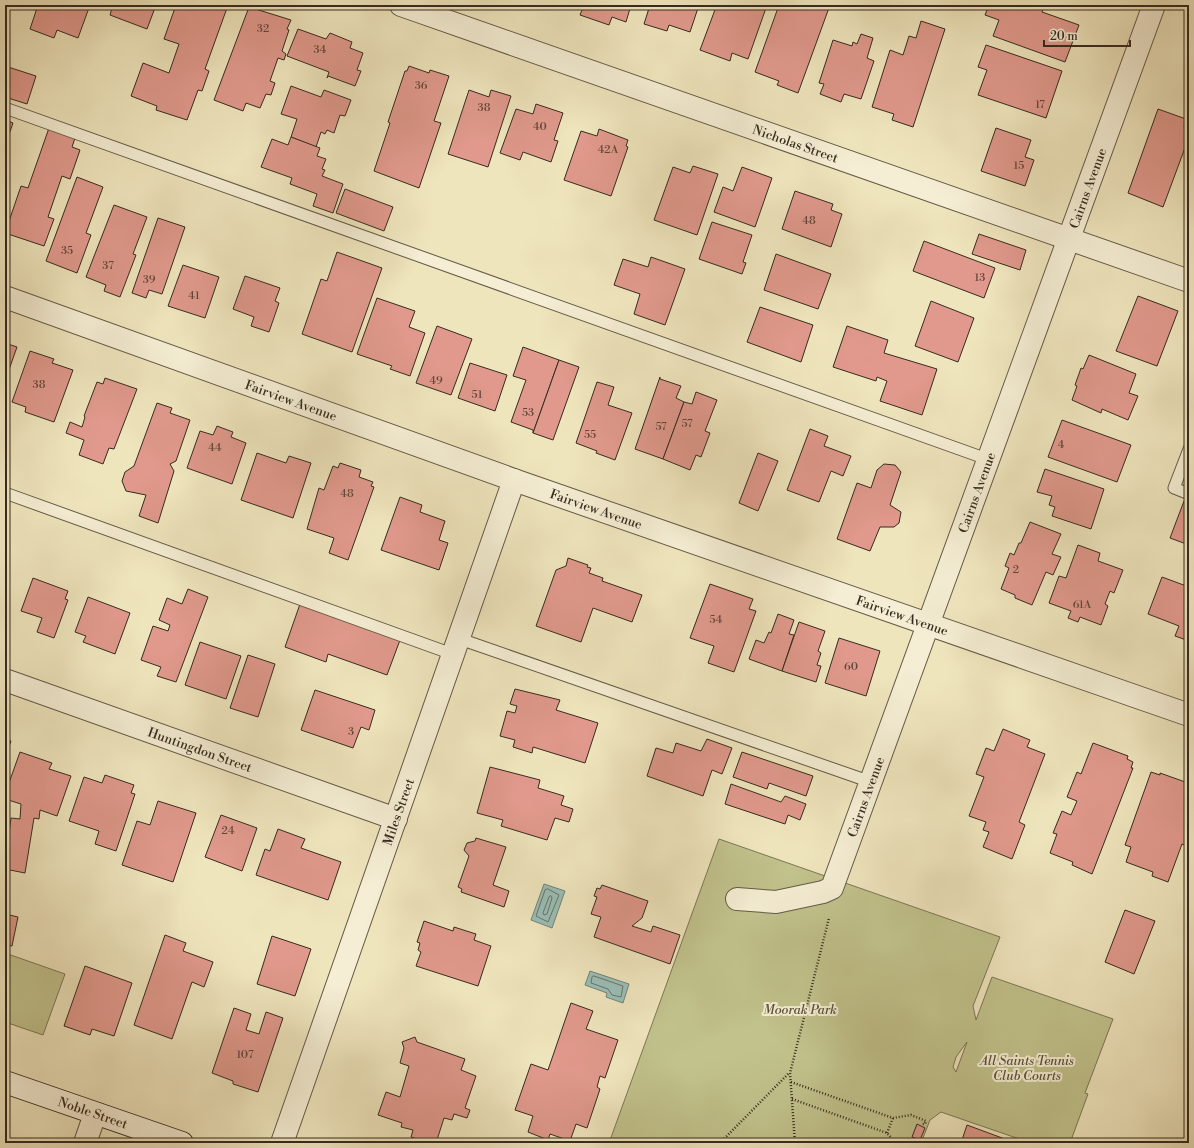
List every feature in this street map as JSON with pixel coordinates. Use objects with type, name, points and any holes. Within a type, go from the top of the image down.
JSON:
[{"type":"street","name":"Nicholas Street","points":[[401,5],[1189,281]]},
{"type":"street","name":"Cairns Avenue","points":[[832,888],[987,459],[1154,5]]},
{"type":"street","name":"Fairview Avenue","points":[[5,297],[514,480],[1189,715]]},
{"type":"street","name":"Miles Street","points":[[282,1143],[457,647],[514,480]]},
{"type":"street","name":"Huntingdon Street","points":[[5,680],[396,819]]},
{"type":"street","points":[[737,899],[776,902],[823,892],[832,888]]},
{"type":"street","name":"Noble Street","points":[[5,1082],[182,1143]]},
{"type":"street","points":[[84,1143],[95,1114]]},
{"type":"lane","points":[[5,108],[987,459]]},
{"type":"lane","points":[[1189,448],[1174,488],[1189,494]]},
{"type":"lane","points":[[5,493],[457,647],[871,782]]},
{"type":"path","points":[[795,1143],[790,1073],[828,924],[832,888]]},
{"type":"path","points":[[720,1143],[790,1073]]},
{"type":"path","points":[[791,1082],[893,1118],[911,1115],[926,1121],[925,1124],[921,1124]]},
{"type":"path","points":[[792,1099],[887,1133],[896,1143]]},
{"type":"path","points":[[887,1133],[893,1118]]},
{"type":"green space","name":"Moorak Park","points":[[719,839],[1000,937],[973,1006],[976,1020],[992,977],[1113,1019],[1085,1093],[1088,1094],[1070,1143],[1031,1143],[941,1112],[930,1120],[921,1143],[609,1143]],"holes":[[[967,1042],[956,1072],[953,1067],[956,1057]]]},
{"type":"green space","points":[[5,953],[65,974],[43,1035],[5,1022]]},
{"type":"water","points":[[544,884],[565,891],[552,928],[531,920]]},
{"type":"water","points":[[590,971],[629,984],[623,1003],[606,997],[607,993],[585,985]]},
{"type":"building","points":[[38,5],[90,5],[78,38],[57,30],[54,38],[30,29]]},
{"type":"building","points":[[113,5],[156,5],[147,29],[110,15]]},
{"type":"building","points":[[176,5],[220,5],[227,8],[205,69],[209,71],[202,91],[198,90],[187,120],[156,110],[157,106],[131,96],[143,63],[169,73],[179,44],[164,39]]},
{"type":"building","points":[[584,5],[631,5],[626,22],[612,17],[609,25],[580,15]]},
{"type":"building","points":[[650,5],[699,5],[690,32],[669,25],[667,31],[644,24]]},
{"type":"building","points":[[711,5],[767,5],[748,59],[732,53],[730,61],[700,50],[716,7]]},
{"type":"building","points":[[779,5],[830,5],[798,93],[777,85],[779,81],[755,72]]},
{"type":"building","points":[[989,5],[1040,5],[1044,7],[1042,12],[1079,25],[1065,62],[993,36],[999,20],[985,15]]},
{"type":"building","points":[[249,7],[291,20],[287,29],[289,30],[282,51],[286,54],[284,60],[278,58],[270,81],[275,83],[271,95],[266,94],[260,108],[246,103],[243,111],[214,100]]},
{"type":"building","points":[[921,21],[945,29],[913,127],[892,120],[894,114],[872,107],[890,50],[903,55],[909,36],[916,38]]},
{"type":"building","points":[[298,29],[326,39],[330,33],[352,42],[350,48],[363,53],[357,70],[361,71],[355,86],[328,76],[327,78],[329,72],[287,56]]},
{"type":"building","points":[[861,34],[873,38],[867,58],[874,61],[861,99],[844,94],[841,102],[820,94],[824,84],[819,83],[833,40],[852,46],[853,42],[857,44]]},
{"type":"building","points":[[986,45],[1062,71],[1046,118],[978,95],[987,70],[978,67]]},
{"type":"building","points":[[5,66],[36,76],[27,104],[5,97]]},
{"type":"building","points":[[409,66],[429,73],[430,70],[449,76],[434,121],[441,123],[419,188],[374,171],[405,71],[407,71]]},
{"type":"building","points":[[291,86],[321,97],[324,90],[351,100],[345,116],[340,115],[334,133],[327,130],[325,134],[321,132],[316,147],[291,137],[297,119],[281,114]]},
{"type":"building","points":[[469,90],[489,97],[491,90],[511,96],[488,167],[448,154]]},
{"type":"building","points":[[536,104],[563,113],[554,140],[558,141],[551,162],[523,152],[520,160],[500,153],[516,109],[533,114]]},
{"type":"building","points":[[1158,109],[1186,119],[1184,127],[1189,129],[1189,137],[1163,207],[1128,193]]},
{"type":"building","points":[[5,120],[13,123],[5,146]]},
{"type":"building","points":[[49,128],[75,138],[72,147],[80,150],[70,179],[62,176],[48,217],[54,219],[44,246],[5,233],[21,186],[28,188]]},
{"type":"building","points":[[996,128],[1031,140],[1025,157],[1034,160],[1025,186],[981,171]]},
{"type":"building","points":[[599,129],[628,140],[626,146],[628,147],[611,196],[564,180],[581,131],[597,136]]},
{"type":"building","points":[[291,137],[320,148],[317,156],[326,159],[322,169],[325,170],[322,176],[343,184],[333,213],[313,206],[317,194],[290,184],[292,178],[261,167],[272,139],[288,145]]},
{"type":"building","points":[[693,166],[718,174],[697,235],[654,220],[673,167],[690,173]]},
{"type":"building","points":[[742,167],[772,178],[755,227],[714,212],[723,187],[733,191]]},
{"type":"building","points":[[77,177],[103,187],[86,233],[91,235],[77,273],[46,261]]},
{"type":"building","points":[[345,189],[393,207],[384,231],[336,213]]},
{"type":"building","points":[[795,191],[833,204],[831,210],[842,214],[831,247],[782,229]]},
{"type":"building","points":[[114,205],[147,217],[133,254],[136,255],[120,297],[104,291],[106,285],[86,277]]},
{"type":"building","points":[[158,218],[185,227],[162,294],[149,290],[146,298],[132,293]]},
{"type":"building","points":[[712,222],[752,235],[743,262],[746,263],[742,274],[699,259]]},
{"type":"building","points":[[979,234],[1026,250],[1020,270],[972,254]]},
{"type":"building","points":[[924,241],[995,268],[984,298],[913,271]]},
{"type":"building","points":[[337,252],[382,268],[352,352],[302,334],[321,279],[327,281]]},
{"type":"building","points":[[776,254],[831,274],[818,309],[764,290]]},
{"type":"building","points":[[651,257],[685,269],[665,325],[634,314],[640,294],[614,285],[623,259],[648,267]]},
{"type":"building","points":[[183,265],[219,277],[205,318],[168,306]]},
{"type":"building","points":[[245,276],[280,288],[275,301],[279,303],[269,332],[251,326],[254,317],[233,309]]},
{"type":"building","points":[[1138,296],[1178,311],[1157,366],[1116,351]]},
{"type":"building","points":[[377,298],[415,311],[409,327],[425,333],[410,376],[390,369],[392,366],[357,354]]},
{"type":"building","points":[[931,301],[974,318],[958,362],[915,346]]},
{"type":"building","points":[[760,307],[813,325],[801,362],[747,342]]},
{"type":"building","points":[[437,326],[472,339],[451,395],[416,383]]},
{"type":"building","points":[[847,326],[888,340],[884,353],[937,369],[922,415],[880,401],[887,381],[877,377],[876,381],[833,367]]},
{"type":"building","points":[[5,343],[17,347],[5,381]]},
{"type":"building","points":[[523,347],[559,360],[533,433],[533,430],[511,422],[526,380],[513,376]]},
{"type":"building","points":[[30,351],[54,359],[52,363],[73,370],[54,422],[25,412],[26,407],[12,402]]},
{"type":"building","points":[[1089,355],[1136,374],[1129,393],[1138,396],[1128,420],[1102,409],[1101,413],[1072,400],[1081,368],[1083,369]]},
{"type":"building","points":[[559,360],[579,367],[553,440],[533,433]]},
{"type":"building","points":[[470,363],[507,375],[495,411],[458,398]]},
{"type":"building","points":[[660,377],[660,379],[681,386],[676,398],[684,402],[663,459],[635,449]]},
{"type":"building","points":[[105,378],[137,389],[114,449],[109,448],[103,464],[79,455],[84,440],[66,433],[70,422],[82,427],[84,416],[97,382],[103,384]]},
{"type":"building","points":[[597,382],[614,387],[608,405],[632,413],[615,460],[576,443]]},
{"type":"building","points":[[696,392],[717,400],[705,431],[710,433],[701,457],[696,455],[690,470],[663,459],[684,402],[692,404]]},
{"type":"building","points":[[157,403],[172,408],[170,413],[190,420],[176,461],[170,464],[174,471],[158,523],[139,516],[146,495],[126,491],[122,481],[125,472],[134,466]]},
{"type":"building","points":[[1062,420],[1131,445],[1117,482],[1048,457]]},
{"type":"building","points":[[217,426],[233,432],[231,437],[246,443],[232,484],[187,468],[200,431],[213,435]]},
{"type":"building","points":[[810,429],[828,436],[824,446],[851,456],[843,476],[831,471],[819,502],[787,490]]},
{"type":"building","points":[[257,453],[286,463],[289,456],[311,463],[293,518],[241,500]]},
{"type":"building","points":[[758,453],[778,461],[758,511],[739,503]]},
{"type":"building","points":[[340,463],[361,470],[359,477],[373,482],[371,486],[374,487],[348,560],[329,553],[334,538],[307,529],[319,488],[324,490],[333,466],[338,468]]},
{"type":"building","points":[[884,464],[895,465],[901,472],[890,505],[901,512],[899,523],[894,527],[880,527],[870,551],[837,539],[857,483],[871,488],[877,470]]},
{"type":"building","points":[[1045,469],[1104,489],[1091,529],[1052,516],[1055,507],[1049,505],[1052,496],[1037,492]]},
{"type":"building","points":[[400,497],[422,505],[420,512],[445,521],[439,540],[448,543],[439,570],[381,550]]},
{"type":"building","points":[[1184,501],[1189,503],[1189,545],[1170,538]]},
{"type":"building","points":[[1030,522],[1061,534],[1052,554],[1061,557],[1053,575],[1046,572],[1032,605],[1015,598],[1015,595],[1001,589],[1009,568],[1005,566],[1010,553],[1014,555]]},
{"type":"building","points":[[1078,545],[1100,553],[1098,561],[1123,570],[1114,593],[1110,591],[1105,604],[1108,606],[1101,625],[1080,617],[1078,622],[1068,618],[1071,611],[1049,603],[1059,576],[1066,578]]},
{"type":"building","points":[[568,558],[588,565],[587,567],[591,568],[589,573],[603,578],[602,581],[642,595],[632,622],[593,608],[581,642],[536,626],[556,570],[566,566]]},
{"type":"building","points":[[1162,577],[1189,587],[1189,641],[1175,636],[1179,626],[1148,614]]},
{"type":"building","points":[[33,578],[68,591],[65,599],[68,600],[54,638],[37,632],[42,618],[21,611]]},
{"type":"building","points":[[710,584],[753,599],[749,609],[756,611],[734,672],[708,663],[714,646],[690,638]]},
{"type":"building","points":[[188,589],[208,597],[176,682],[157,676],[161,667],[141,660],[153,626],[168,631],[170,625],[159,620],[167,598],[182,604]]},
{"type":"building","points":[[88,597],[130,613],[115,654],[83,642],[86,636],[75,632]]},
{"type":"building","points":[[300,604],[400,640],[387,675],[328,654],[326,662],[285,647]]},
{"type":"building","points":[[778,614],[794,620],[789,634],[794,635],[782,671],[749,659],[756,640],[764,643],[769,632],[771,633]]},
{"type":"building","points":[[799,622],[825,631],[818,651],[821,653],[817,665],[821,666],[816,682],[782,671]]},
{"type":"building","points":[[839,638],[880,651],[866,696],[825,683]]},
{"type":"building","points":[[200,642],[241,656],[226,699],[185,685]]},
{"type":"building","points":[[248,655],[275,664],[258,717],[230,708]]},
{"type":"building","points":[[515,689],[560,700],[556,710],[598,723],[585,763],[533,747],[532,753],[513,747],[515,740],[500,736],[507,711],[515,713],[517,706],[510,704]]},
{"type":"building","points":[[315,690],[375,710],[369,730],[361,727],[353,748],[301,730]]},
{"type":"building","points":[[1003,729],[1030,740],[1027,747],[1045,754],[1019,822],[1025,825],[1012,859],[983,847],[989,832],[983,830],[986,822],[969,816],[984,777],[976,774],[986,748],[994,751]]},
{"type":"building","points":[[5,739],[11,741],[5,758]]},
{"type":"building","points":[[707,739],[732,748],[722,774],[712,770],[703,796],[647,776],[656,748],[673,753],[676,743],[701,751]]},
{"type":"building","points":[[1093,743],[1128,756],[1127,759],[1133,762],[1131,768],[1133,768],[1092,874],[1072,865],[1073,862],[1050,853],[1057,834],[1053,833],[1062,811],[1071,815],[1077,801],[1067,797],[1077,772],[1081,774]]},
{"type":"building","points":[[20,752],[52,763],[49,769],[71,776],[57,816],[40,810],[39,819],[34,818],[25,873],[5,869],[5,830],[9,833],[11,818],[20,819],[21,804],[5,799],[5,794]]},
{"type":"building","points":[[742,752],[813,776],[806,796],[769,783],[767,789],[733,777]]},
{"type":"building","points":[[490,767],[540,780],[538,788],[564,796],[561,805],[573,809],[569,822],[555,818],[547,840],[501,826],[503,820],[477,813]]},
{"type":"building","points":[[1151,772],[1160,775],[1160,773],[1188,783],[1185,791],[1189,792],[1189,816],[1186,823],[1189,824],[1189,837],[1186,846],[1182,844],[1168,882],[1152,876],[1153,872],[1126,862],[1131,847],[1125,845]]},
{"type":"building","points":[[105,775],[134,785],[131,793],[135,794],[116,851],[95,844],[99,831],[69,821],[84,777],[102,783]]},
{"type":"building","points":[[731,784],[781,802],[785,796],[806,804],[800,820],[788,815],[785,824],[725,804]]},
{"type":"building","points":[[158,801],[196,813],[173,882],[122,865],[137,821],[150,825]]},
{"type":"building","points":[[221,815],[257,828],[242,871],[205,857]]},
{"type":"building","points":[[278,829],[305,839],[301,848],[341,862],[328,900],[256,875],[265,849],[270,851]]},
{"type":"building","points":[[476,838],[506,847],[493,885],[509,891],[504,907],[461,892],[462,889],[458,887],[469,856],[464,850],[467,843],[475,841]]},
{"type":"building","points":[[602,885],[648,901],[642,918],[632,926],[651,932],[653,926],[680,935],[670,964],[594,937],[601,917],[591,914],[597,897],[594,896],[597,888],[600,889]]},
{"type":"building","points":[[1189,885],[1189,899],[1185,898]]},
{"type":"building","points":[[1125,910],[1155,921],[1134,974],[1105,962]]},
{"type":"building","points":[[5,914],[18,917],[12,946],[5,945]]},
{"type":"building","points":[[424,921],[453,931],[454,927],[476,934],[474,940],[491,946],[478,986],[416,966],[421,952],[418,950],[420,943],[417,942]]},
{"type":"building","points":[[165,935],[186,943],[183,951],[213,962],[204,987],[192,982],[172,1039],[134,1025]]},
{"type":"building","points":[[272,936],[311,949],[295,996],[257,984]]},
{"type":"building","points":[[85,966],[132,983],[114,1036],[92,1029],[90,1035],[64,1026]]},
{"type":"building","points":[[571,1003],[593,1011],[586,1029],[618,1040],[605,1078],[600,1076],[597,1087],[600,1089],[587,1128],[576,1124],[570,1141],[550,1134],[548,1140],[528,1132],[533,1116],[515,1110],[531,1064],[548,1070]]},
{"type":"building","points":[[234,1008],[251,1014],[246,1030],[259,1034],[266,1012],[283,1018],[258,1092],[233,1084],[233,1081],[212,1073]]},
{"type":"building","points":[[415,1037],[417,1042],[465,1059],[461,1070],[476,1076],[465,1108],[470,1110],[467,1118],[454,1114],[452,1120],[444,1118],[436,1143],[429,1143],[411,1137],[413,1130],[401,1127],[402,1123],[378,1115],[386,1092],[400,1097],[409,1066],[400,1063],[404,1048],[402,1042]]},
{"type":"building","points":[[917,1124],[925,1128],[920,1140],[912,1137]]},
{"type":"building","points":[[967,1125],[1013,1142],[1013,1143],[961,1143]]},
{"type":"park label","name":"All Saints Tennis Club Courts","points":[[1027,1068]]}]
